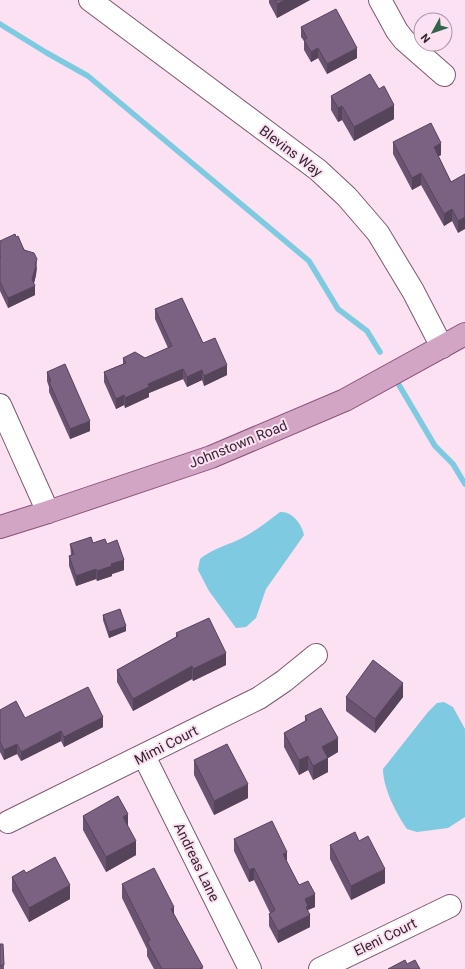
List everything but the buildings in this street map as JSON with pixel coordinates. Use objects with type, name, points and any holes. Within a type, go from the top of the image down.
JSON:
[{"type":"main road","name":"Johnstown Road","points":[[0,527],[211,457],[345,400],[465,334]]},
{"type":"street","name":"Blevins Way","points":[[90,0],[318,170],[333,183],[358,208],[383,239],[413,291],[442,347]]},
{"type":"street","points":[[383,1],[397,31],[404,40],[444,75]]},
{"type":"street","points":[[0,406],[48,512]]},
{"type":"street","name":"Mimi Court","points":[[8,822],[259,698],[284,681],[316,655]]},
{"type":"street","name":"Andreas Lane","points":[[144,756],[250,969]]},
{"type":"street","name":"Eleni Court","points":[[320,969],[450,906]]},
{"type":"water","points":[[280,512],[289,514],[296,519],[304,535],[266,589],[256,618],[246,627],[236,628],[209,591],[198,570],[200,559],[214,550],[249,534]]},
{"type":"water","points":[[444,702],[453,707],[465,729],[465,817],[448,828],[417,832],[407,829],[399,816],[385,784],[383,769],[428,712],[437,703]]},
{"type":"waterway","points":[[0,24],[88,76],[309,261],[338,309],[367,331],[380,352]]},
{"type":"waterway","points":[[399,385],[435,446],[453,464],[465,484]]}]
